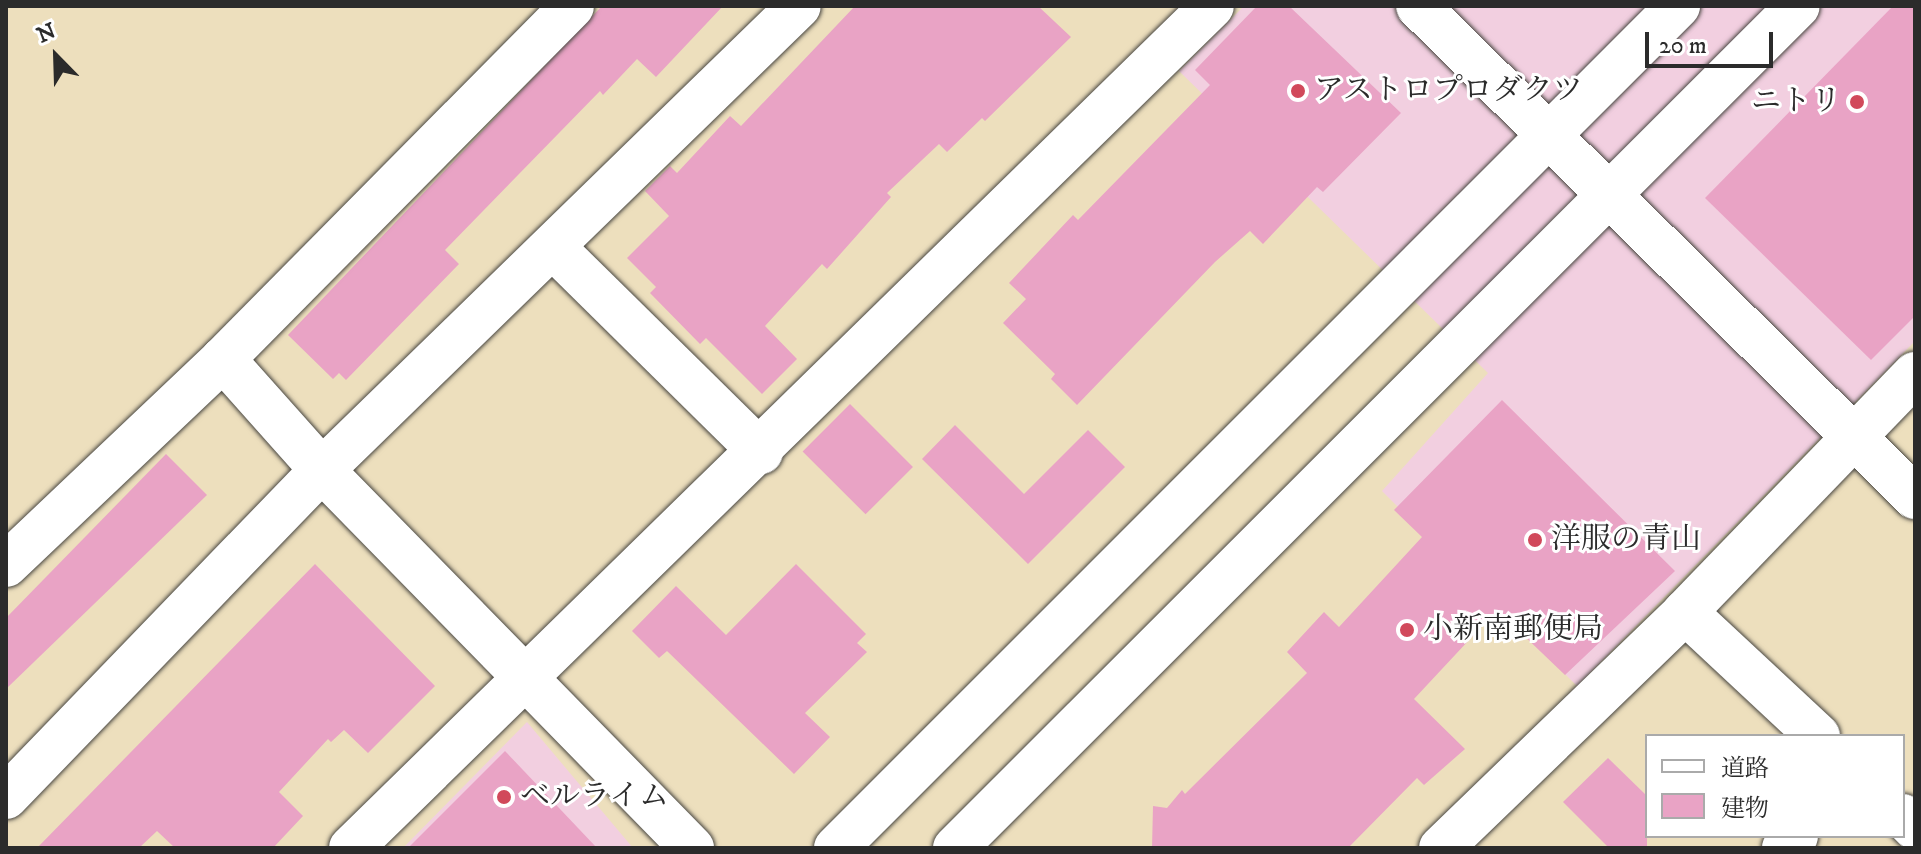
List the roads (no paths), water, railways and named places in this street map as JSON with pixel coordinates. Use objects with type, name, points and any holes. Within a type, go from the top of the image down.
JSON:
[{"type":"street","points":[[6,565],[223,359],[572,6]]},
{"type":"street","points":[[6,797],[322,470],[799,6]]},
{"type":"street","points":[[351,848],[761,452],[1212,6]]},
{"type":"street","points":[[1418,6],[1915,497]]},
{"type":"street","points":[[836,848],[1678,6]]},
{"type":"street","points":[[955,848],[1798,6]]},
{"type":"street","points":[[553,247],[761,452]]},
{"type":"street","points":[[223,359],[322,470],[692,848]]},
{"type":"street","points":[[1441,848],[1685,612],[1915,374]]},
{"type":"street","points":[[1685,612],[1816,734]]},
{"type":"place","name":"アストロプロダクツ","points":[[1298,91]]},
{"type":"place","name":"ニトリ","points":[[1857,102]]},
{"type":"place","name":"洋服の青山","points":[[1535,540]]},
{"type":"place","name":"小新南郵便局","points":[[1407,630]]},
{"type":"place","name":"ベルライム","points":[[504,797]]}]
